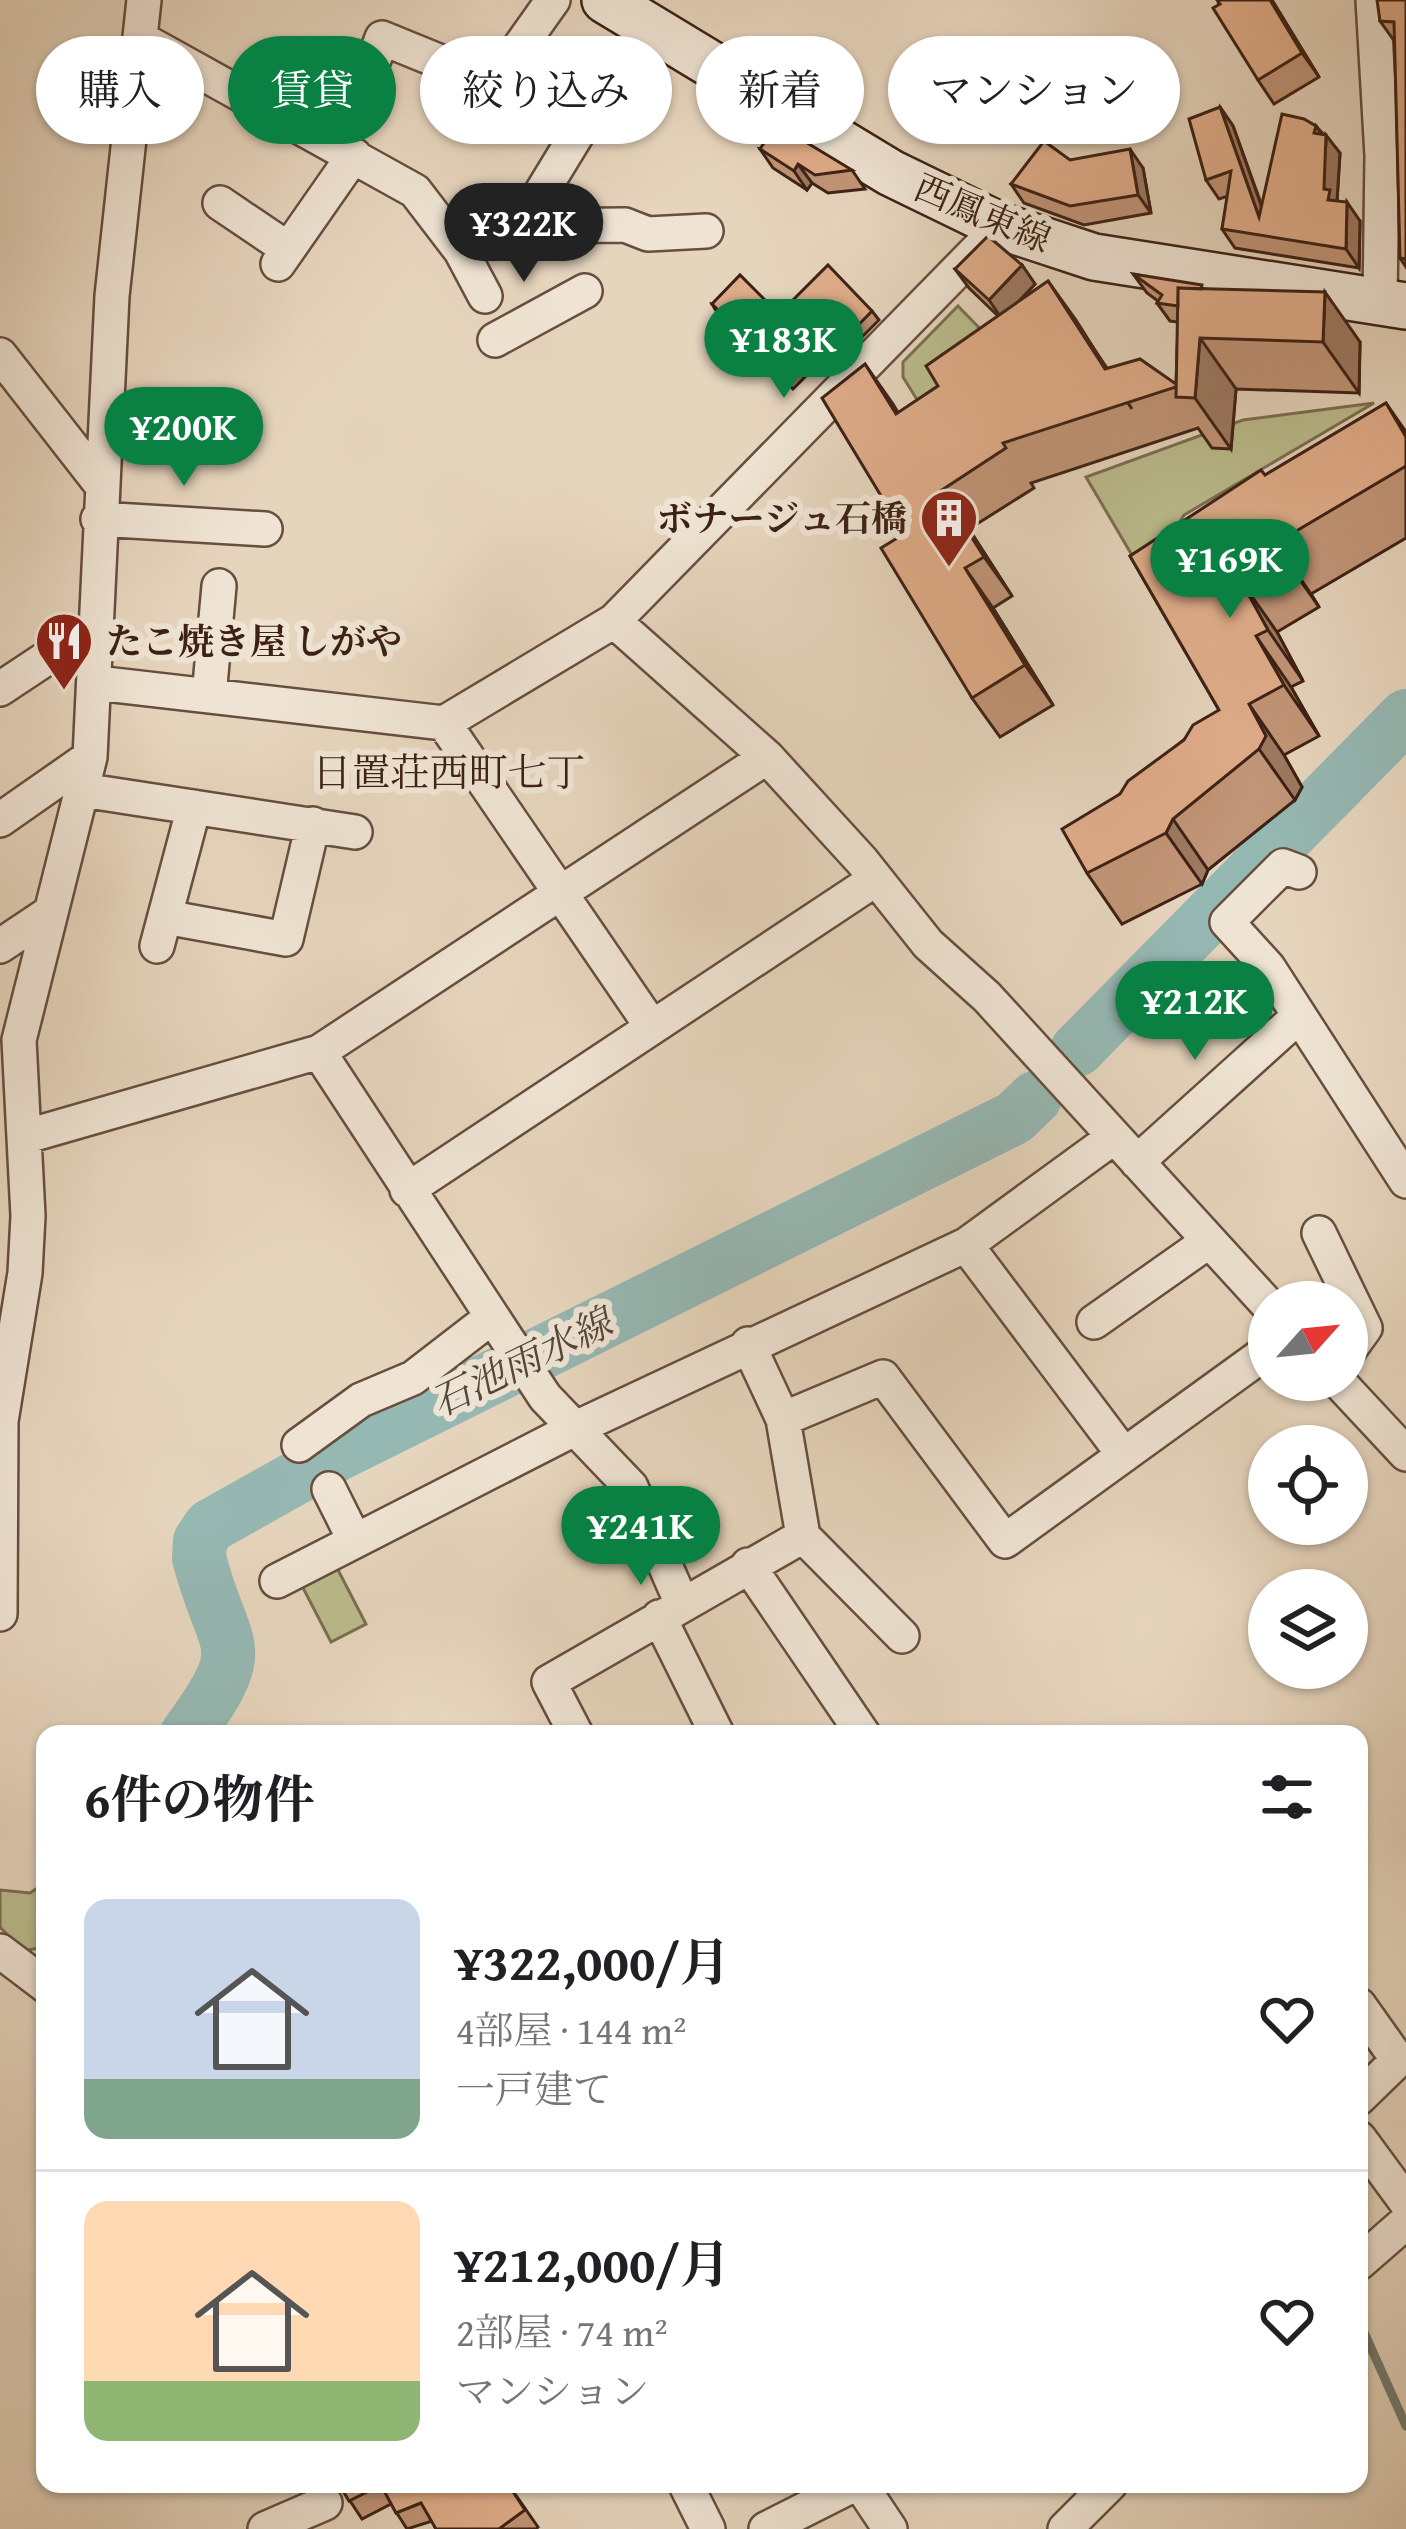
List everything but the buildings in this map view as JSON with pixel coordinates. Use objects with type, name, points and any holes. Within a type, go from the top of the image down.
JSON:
[{"type":"main road","name":"西鳳東線","points":[[605,0],[891,173],[1000,226],[1094,256],[1393,303]]},
{"type":"street","points":[[141,36],[144,0]]},
{"type":"street","points":[[527,36],[553,0]]},
{"type":"street","points":[[1373,0],[1391,42],[1393,303]]},
{"type":"street","points":[[220,202],[283,257],[348,151],[382,38],[420,53]]},
{"type":"street","points":[[204,73],[415,191],[461,251],[485,296]]},
{"type":"street","points":[[0,1614],[0,1421],[26,1274],[19,1040],[90,757],[97,683],[92,628],[100,483],[112,296],[129,144]]},
{"type":"street","points":[[521,226],[571,144]]},
{"type":"street","points":[[461,251],[521,226],[625,225],[648,234],[706,231]]},
{"type":"street","points":[[97,683],[444,723],[614,621],[1000,226]]},
{"type":"street","points":[[495,340],[585,291]]},
{"type":"street","points":[[0,355],[100,483]]},
{"type":"street","points":[[98,519],[265,529]]},
{"type":"street","points":[[209,696],[219,586]]},
{"type":"street","points":[[614,621],[766,757],[928,944],[987,997],[1248,1283]]},
{"type":"street","points":[[0,689],[92,628]]},
{"type":"street","points":[[444,723],[652,1027]]},
{"type":"street","points":[[0,820],[90,757]]},
{"type":"street","points":[[24,1137],[319,1052],[766,757]]},
{"type":"street","points":[[82,790],[355,832]]},
{"type":"street","points":[[194,807],[162,932],[286,939],[313,824]]},
{"type":"street","points":[[1299,872],[1283,866],[1227,922],[1268,967],[1406,1180]]},
{"type":"street","points":[[407,1190],[876,879]]},
{"type":"street","points":[[0,946],[51,912]]},
{"type":"street","points":[[278,1581],[576,1428],[966,1245],[1125,1149],[1299,1016]]},
{"type":"street","points":[[319,1052],[545,1397],[631,1487],[670,1611],[714,1725]]},
{"type":"street","points":[[1319,1233],[1342,1281]]},
{"type":"street","points":[[1094,1322],[1209,1241]]},
{"type":"street","points":[[966,1245],[1124,1455]]},
{"type":"street","points":[[299,1445],[361,1400],[413,1378],[492,1317]]},
{"type":"street","points":[[748,1345],[783,1419],[803,1536],[902,1636]]},
{"type":"street","points":[[783,1419],[883,1378],[1005,1540],[1248,1365]]},
{"type":"street","points":[[1357,1401],[1406,1454]]},
{"type":"street","points":[[329,1489],[356,1541]]},
{"type":"street","points":[[571,1725],[549,1682],[803,1536]]},
{"type":"street","points":[[748,1565],[857,1725]]},
{"type":"street","points":[[0,1951],[36,1973]]},
{"type":"street","points":[[1368,2018],[1398,2060],[1368,2089]]},
{"type":"street","points":[[1368,2150],[1406,2202]]},
{"type":"street","points":[[1368,2255],[1406,2222]]},
{"type":"street","points":[[690,2493],[708,2529]]},
{"type":"street","points":[[766,2529],[839,2493]]},
{"type":"street","points":[[864,2493],[890,2529]]},
{"type":"street","points":[[1065,2529],[1101,2493]]},
{"type":"street","points":[[265,2529],[326,2505]]},
{"type":"green space","points":[[958,306],[988,337],[936,430],[903,377],[903,362]]},
{"type":"green space","points":[[1374,403],[1184,515],[1146,579],[1086,477],[1243,420]]},
{"type":"green space","points":[[336,1566],[366,1624],[331,1642],[301,1584]]},
{"type":"green space","points":[[36,1889],[36,1949],[23,1951],[0,1927],[0,1890],[30,1893]]},
{"type":"waterway","name":"石池雨水線","points":[[1077,1050],[1406,716]]},
{"type":"waterway","name":"石池雨水線","points":[[193,1725],[227,1663],[224,1632],[199,1558],[200,1541],[210,1526],[342,1452],[1014,1118],[1035,1098]]},
{"type":"waterway","points":[[1368,2341],[1406,2426]]},
{"type":"place","name":"ボナージュ石橋","points":[[949,569]]},
{"type":"place","name":"たこ焼き屋 しがや","points":[[64,692]]},
{"type":"district","name":"日置荘西町七丁","points":[[449,772]]}]
